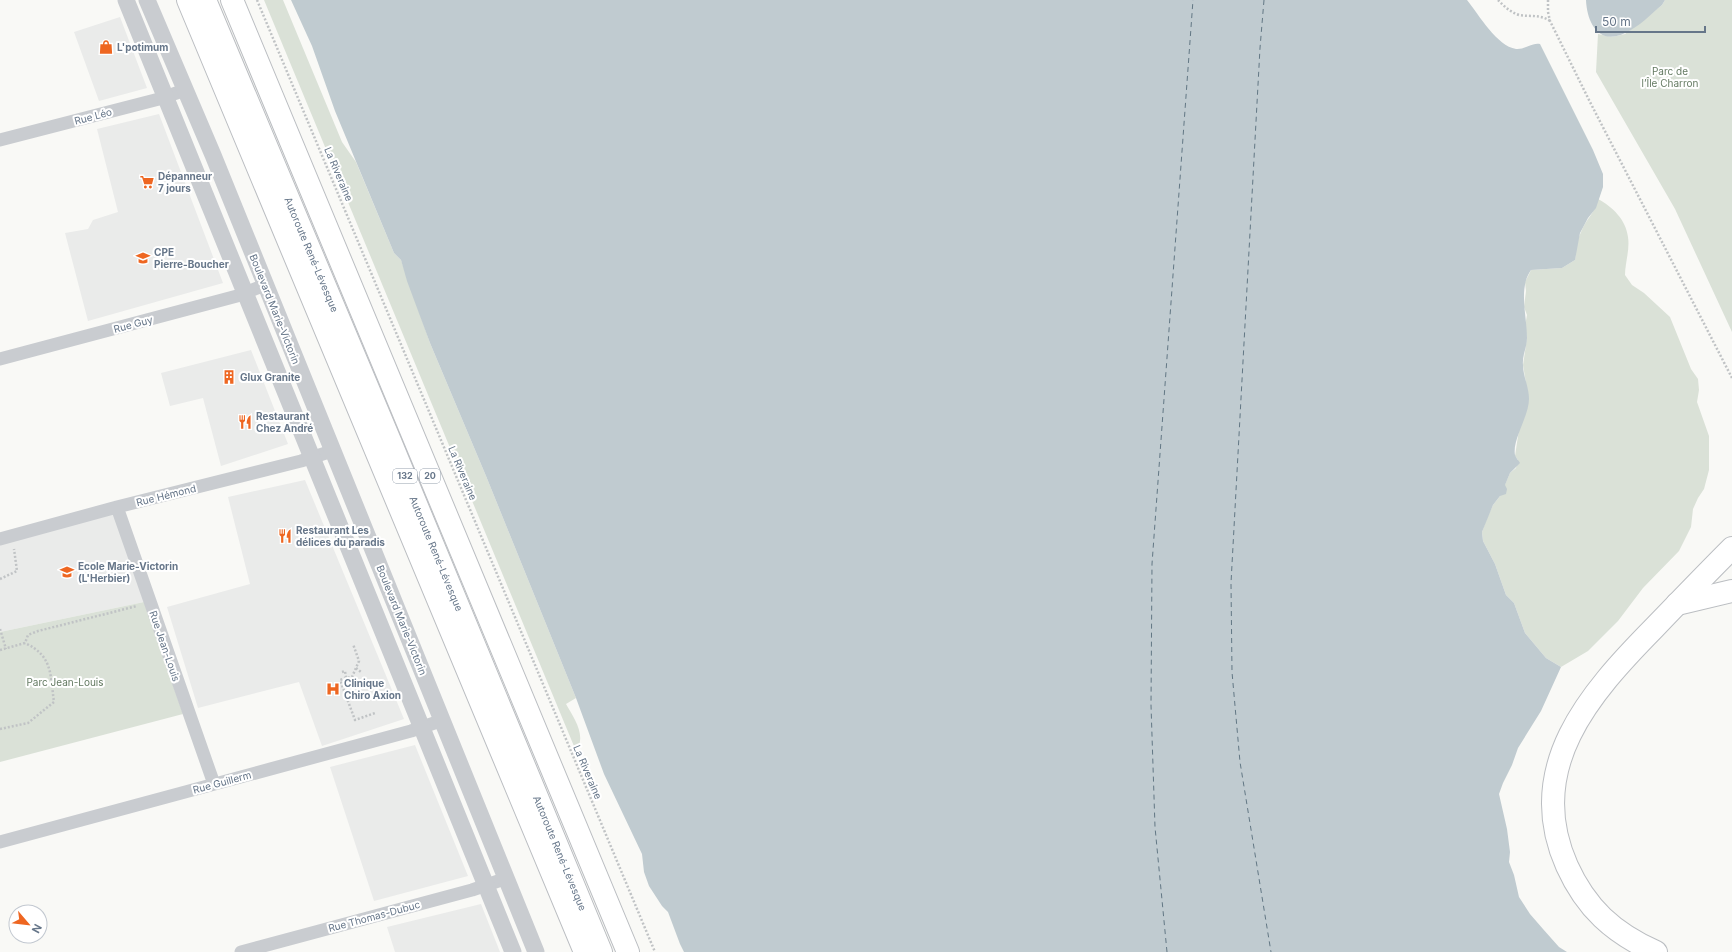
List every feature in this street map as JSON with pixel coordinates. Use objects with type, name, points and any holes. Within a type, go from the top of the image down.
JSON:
[{"type":"highway","points":[[174,0],[569,952]]},
{"type":"highway","points":[[188,0],[585,952]]},
{"type":"highway","name":"Autoroute René-Lévesque","points":[[206,0],[601,952]]},
{"type":"highway","name":"20","points":[[232,0],[628,952]]},
{"type":"highway","points":[[1656,952],[1636,943],[1608,923],[1582,893],[1570,872],[1561,849],[1554,823],[1554,798],[1557,770],[1562,754],[1580,715],[1608,676],[1732,548]]},
{"type":"highway","points":[[1677,604],[1732,591]]},
{"type":"street","points":[[126,0],[513,952]]},
{"type":"street","name":"Boulevard Marie-Victorin","points":[[147,0],[213,156],[536,952]]},
{"type":"street","name":"Rue Léo","points":[[0,140],[165,97],[185,90]]},
{"type":"street","name":"Rue Guy","points":[[0,359],[246,293],[265,286]]},
{"type":"street","name":"Rue Hémond","points":[[6,537],[117,507],[312,458],[332,450]]},
{"type":"street","name":"Rue Jean-Louis","points":[[117,507],[214,784]]},
{"type":"street","name":"Rue Guillerm","points":[[0,842],[422,728],[442,720]]},
{"type":"street","name":"Rue Thomas-Dubuc","points":[[241,952],[507,878]]},
{"type":"path","name":"La Riveraine","points":[[258,0],[655,952]]},
{"type":"path","points":[[1498,0],[1511,11],[1518,14],[1540,16],[1550,21]]},
{"type":"path","points":[[1548,0],[1550,21],[1732,378]]},
{"type":"path","points":[[0,580],[17,571],[6,537]]},
{"type":"path","points":[[25,643],[28,635],[38,631],[144,604]]},
{"type":"path","points":[[0,629],[6,648]]},
{"type":"path","points":[[0,650],[25,643],[36,648],[44,656],[50,671],[54,702],[28,723],[0,729]]},
{"type":"path","points":[[353,644],[359,661],[352,677],[340,680],[355,720],[375,713]]},
{"type":"path","points":[[356,668],[361,672]]},
{"type":"path","points":[[342,672],[344,671],[346,678]]},
{"type":"shaded area","points":[[291,0],[1467,0],[1495,36],[1509,47],[1519,49],[1534,44],[1540,44],[1593,150],[1603,174],[1603,187],[1596,208],[1588,218],[1580,233],[1575,260],[1562,268],[1531,270],[1527,277],[1524,302],[1527,338],[1523,369],[1529,399],[1515,449],[1515,455],[1520,463],[1510,473],[1505,485],[1507,489],[1506,494],[1500,496],[1493,505],[1482,532],[1483,541],[1495,564],[1506,595],[1514,603],[1525,633],[1546,658],[1561,667],[1541,711],[1518,748],[1499,794],[1507,829],[1510,852],[1509,862],[1514,875],[1519,897],[1530,914],[1543,929],[1559,947],[1567,952],[684,952],[668,912],[662,906],[649,886],[644,872],[642,854],[604,774],[576,698],[486,476],[430,343],[407,281],[401,260],[394,253],[335,111],[312,46]]},
{"type":"shaded area","points":[[1586,0],[1665,0],[1662,5],[1635,27],[1625,33],[1608,37],[1596,30],[1592,24],[1587,9]]},
{"type":"shaded area","points":[[120,17],[147,88],[99,101],[74,32]]},
{"type":"shaded area","name":"CPE Pierre-Boucher","points":[[159,114],[223,283],[88,321],[65,233],[88,229],[93,220],[118,212],[97,129]]},
{"type":"shaded area","points":[[251,350],[288,444],[221,466],[203,398],[170,406],[161,373]]},
{"type":"shaded area","points":[[305,480],[404,719],[322,746],[299,682],[198,708],[167,607],[250,584],[228,497]]},
{"type":"shaded area","name":"Ecole Marie-Victorin (L'Herbier)","points":[[115,512],[144,602],[0,632],[0,542]]},
{"type":"shaded area","points":[[415,745],[468,876],[374,901],[330,767]]},
{"type":"shaded area","points":[[481,904],[500,952],[395,952],[387,927]]},
{"type":"green space","points":[[264,0],[283,0],[342,142],[356,162],[394,253],[401,260],[430,343],[486,476],[576,698],[566,704],[576,721],[580,733],[579,745],[576,751]]},
{"type":"green space","name":"Parc de l’Île Charron","points":[[1665,0],[1732,0],[1732,332],[1675,209],[1596,72],[1598,34],[1612,37],[1625,34],[1662,5]]},
{"type":"green space","points":[[1598,199],[1614,210],[1625,225],[1628,237],[1628,247],[1625,275],[1632,285],[1644,293],[1670,317],[1691,369],[1698,379],[1699,390],[1697,402],[1709,436],[1709,470],[1704,489],[1693,509],[1691,527],[1679,551],[1643,588],[1618,621],[1588,651],[1561,667],[1546,658],[1525,633],[1514,603],[1506,595],[1495,564],[1483,541],[1482,532],[1493,505],[1500,496],[1510,473],[1516,468],[1518,460],[1515,456],[1526,383],[1523,365],[1527,338],[1525,326],[1527,315],[1524,307],[1526,291],[1525,282],[1531,270],[1562,268],[1575,260],[1580,235],[1585,223],[1597,204]]},
{"type":"green space","name":"Parc Jean-Louis","points":[[144,602],[183,714],[0,762],[0,632]]},
{"type":"ferry route","points":[[1167,952],[1155,827],[1151,705],[1152,564],[1193,0]]},
{"type":"ferry route","points":[[1264,0],[1260,48],[1231,583],[1232,672],[1240,762],[1271,952]]},
{"type":"place","name":"L'potimum","points":[[106,47]]},
{"type":"place","name":"Dépanneur 7 jours","points":[[147,182]]},
{"type":"place","name":"CPE Pierre-Boucher","points":[[143,258]]},
{"type":"place","name":"Glux Granite","points":[[229,377]]},
{"type":"place","name":"Restaurant Chez André","points":[[245,422]]},
{"type":"place","name":"Restaurant Les délices du paradis","points":[[285,536]]},
{"type":"place","name":"Ecole Marie-Victorin (L'Herbier)","points":[[67,572]]},
{"type":"place","name":"Clinique Chiro Axion","points":[[333,689]]}]
